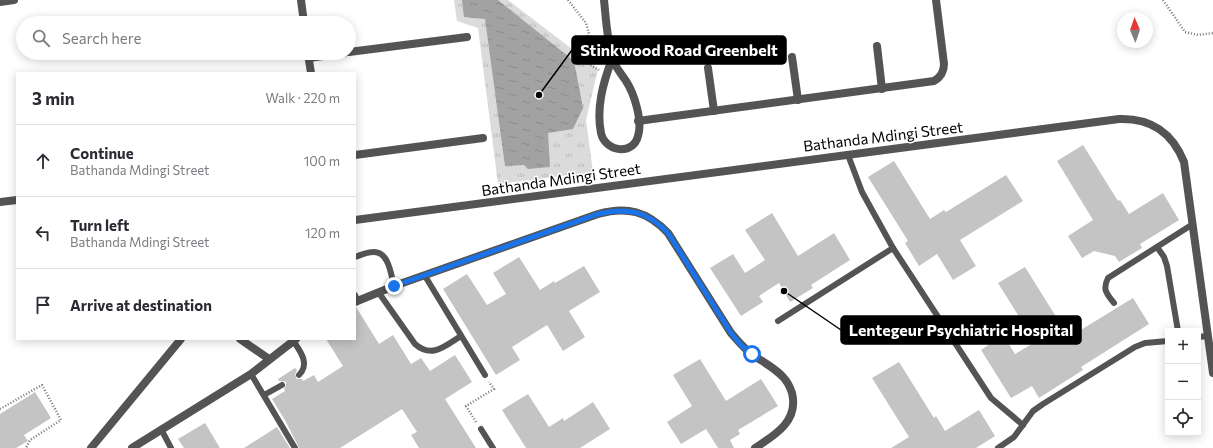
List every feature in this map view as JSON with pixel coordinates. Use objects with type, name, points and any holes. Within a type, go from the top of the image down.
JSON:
[{"type":"street","points":[[0,2],[14,0]]},
{"type":"street","points":[[301,0],[303,16]]},
{"type":"street","points":[[604,0],[612,59],[631,90],[638,110],[639,135],[637,140],[629,148],[624,149],[614,149],[606,143],[601,134],[599,117],[602,88],[612,59]]},
{"type":"street","points":[[638,121],[930,83],[941,75],[944,70],[936,0]]},
{"type":"street","points":[[356,51],[467,37]]},
{"type":"street","points":[[877,46],[882,89]]},
{"type":"street","points":[[792,57],[798,100]]},
{"type":"street","points":[[309,60],[311,72]]},
{"type":"street","points":[[708,68],[714,111]]},
{"type":"street","name":"Bathanda Mdingi Street","points":[[356,220],[1119,120],[1140,120],[1163,132],[1174,143],[1180,152],[1187,172],[1213,373]]},
{"type":"street","points":[[356,155],[483,138]]},
{"type":"street","points":[[0,202],[16,200]]},
{"type":"street","points":[[356,299],[379,293],[394,286],[598,214],[608,211],[628,210],[638,212],[660,225],[668,233],[731,333],[741,345],[779,373],[788,384],[793,398],[793,407],[789,421],[774,436],[755,448]]},
{"type":"street","points":[[91,448],[180,340]]},
{"type":"street","points":[[241,340],[269,359]]},
{"type":"street","points":[[132,448],[251,374],[294,340]]},
{"type":"lane","points":[[848,155],[862,192],[893,248],[991,398],[1023,425]]},
{"type":"lane","points":[[1114,303],[1105,291],[1105,284],[1108,278],[1193,224]]},
{"type":"lane","points":[[1157,247],[1164,257],[1167,266],[1177,328]]},
{"type":"lane","points":[[778,321],[893,248]]},
{"type":"lane","points":[[356,257],[373,252],[380,252],[386,258],[394,286]]},
{"type":"lane","points":[[425,276],[485,375]]},
{"type":"lane","points":[[379,293],[415,344],[423,349],[428,351],[439,350],[461,336]]},
{"type":"lane","points":[[1201,337],[1208,336]]},
{"type":"lane","points":[[294,340],[305,364],[299,375]]},
{"type":"lane","points":[[998,448],[1014,438],[1033,411],[1043,404],[1135,347],[1165,341]]},
{"type":"lane","points":[[251,374],[295,448]]},
{"type":"lane","points":[[264,395],[282,385]]},
{"type":"lane","points":[[161,429],[171,448]]},
{"type":"lane","points":[[481,429],[493,448]]},
{"type":"path","points":[[568,0],[586,23],[589,34],[580,53],[587,63],[606,74]]},
{"type":"path","points":[[1163,0],[1185,32],[1198,35],[1213,33]]},
{"type":"path","points":[[481,429],[466,406],[494,389],[485,375]]},
{"type":"path","points":[[0,410],[42,385],[61,420],[30,440],[26,448]]},
{"type":"green space","points":[[454,0],[508,0],[598,69],[586,120],[593,172],[498,184],[478,28],[457,21]]},
{"type":"water","points":[[462,0],[498,0],[574,61],[583,108],[573,129],[548,133],[550,167],[528,169],[524,165],[505,166],[485,19],[464,17]]},
{"type":"building","points":[[1083,145],[1118,201],[1120,200],[1129,214],[1163,193],[1179,220],[1140,244],[1142,248],[1119,262],[1115,256],[1094,251],[1082,258],[1068,236],[1093,220],[1057,161]]},
{"type":"building","points":[[894,161],[930,219],[944,210],[946,212],[1006,175],[1023,201],[960,240],[976,266],[953,280],[937,254],[919,266],[905,243],[908,241],[868,177]]},
{"type":"building","points":[[772,213],[798,256],[834,233],[850,260],[811,285],[813,288],[790,302],[779,283],[759,296],[763,302],[741,316],[710,268],[733,254],[745,273],[765,260],[745,230]]},
{"type":"building","points":[[519,257],[540,290],[584,266],[600,292],[569,311],[585,337],[563,351],[547,325],[512,347],[520,360],[496,375],[443,289],[467,274],[487,305],[506,294],[493,273]]},
{"type":"building","points":[[1025,267],[1060,323],[1062,322],[1071,336],[1133,298],[1149,324],[1081,367],[1083,370],[1039,398],[1032,386],[1011,398],[981,350],[1003,335],[1015,354],[1035,342],[998,283]]},
{"type":"building","points":[[356,307],[379,344],[393,335],[411,364],[421,358],[430,371],[455,355],[472,382],[445,399],[476,448],[419,448],[411,435],[417,432],[402,409],[340,448],[299,448],[272,399],[285,391],[284,389],[286,382],[279,381],[278,379],[295,368],[297,370],[295,375],[297,379],[302,379],[303,381],[314,375],[318,382],[343,366],[327,340],[356,340]]},
{"type":"building","points":[[700,359],[726,401],[761,379],[778,406],[738,430],[740,434],[730,440],[734,448],[718,448],[706,429],[681,444],[667,422],[692,406],[673,375]]},
{"type":"building","points":[[899,362],[934,418],[936,416],[945,431],[979,410],[995,436],[976,448],[891,448],[909,437],[872,378]]},
{"type":"building","points":[[35,392],[51,418],[24,435],[28,441],[16,448],[0,448],[0,414]]},
{"type":"building","points":[[528,394],[549,427],[563,418],[564,421],[593,402],[610,429],[580,448],[526,448],[502,410]]},
{"type":"building","points":[[205,423],[220,448],[184,448],[178,439]]},
{"type":"building","points":[[277,427],[290,448],[244,448]]},
{"type":"place","name":"Stinkwood Road Greenbelt","points":[[539,95]]},
{"type":"place","name":"Lentegeur Psychiatric Hospital","points":[[784,291]]},
{"type":"route","points":[[394,286],[598,214],[608,211],[628,210],[638,212],[651,219],[668,233],[731,333],[741,345],[752,354]]}]
